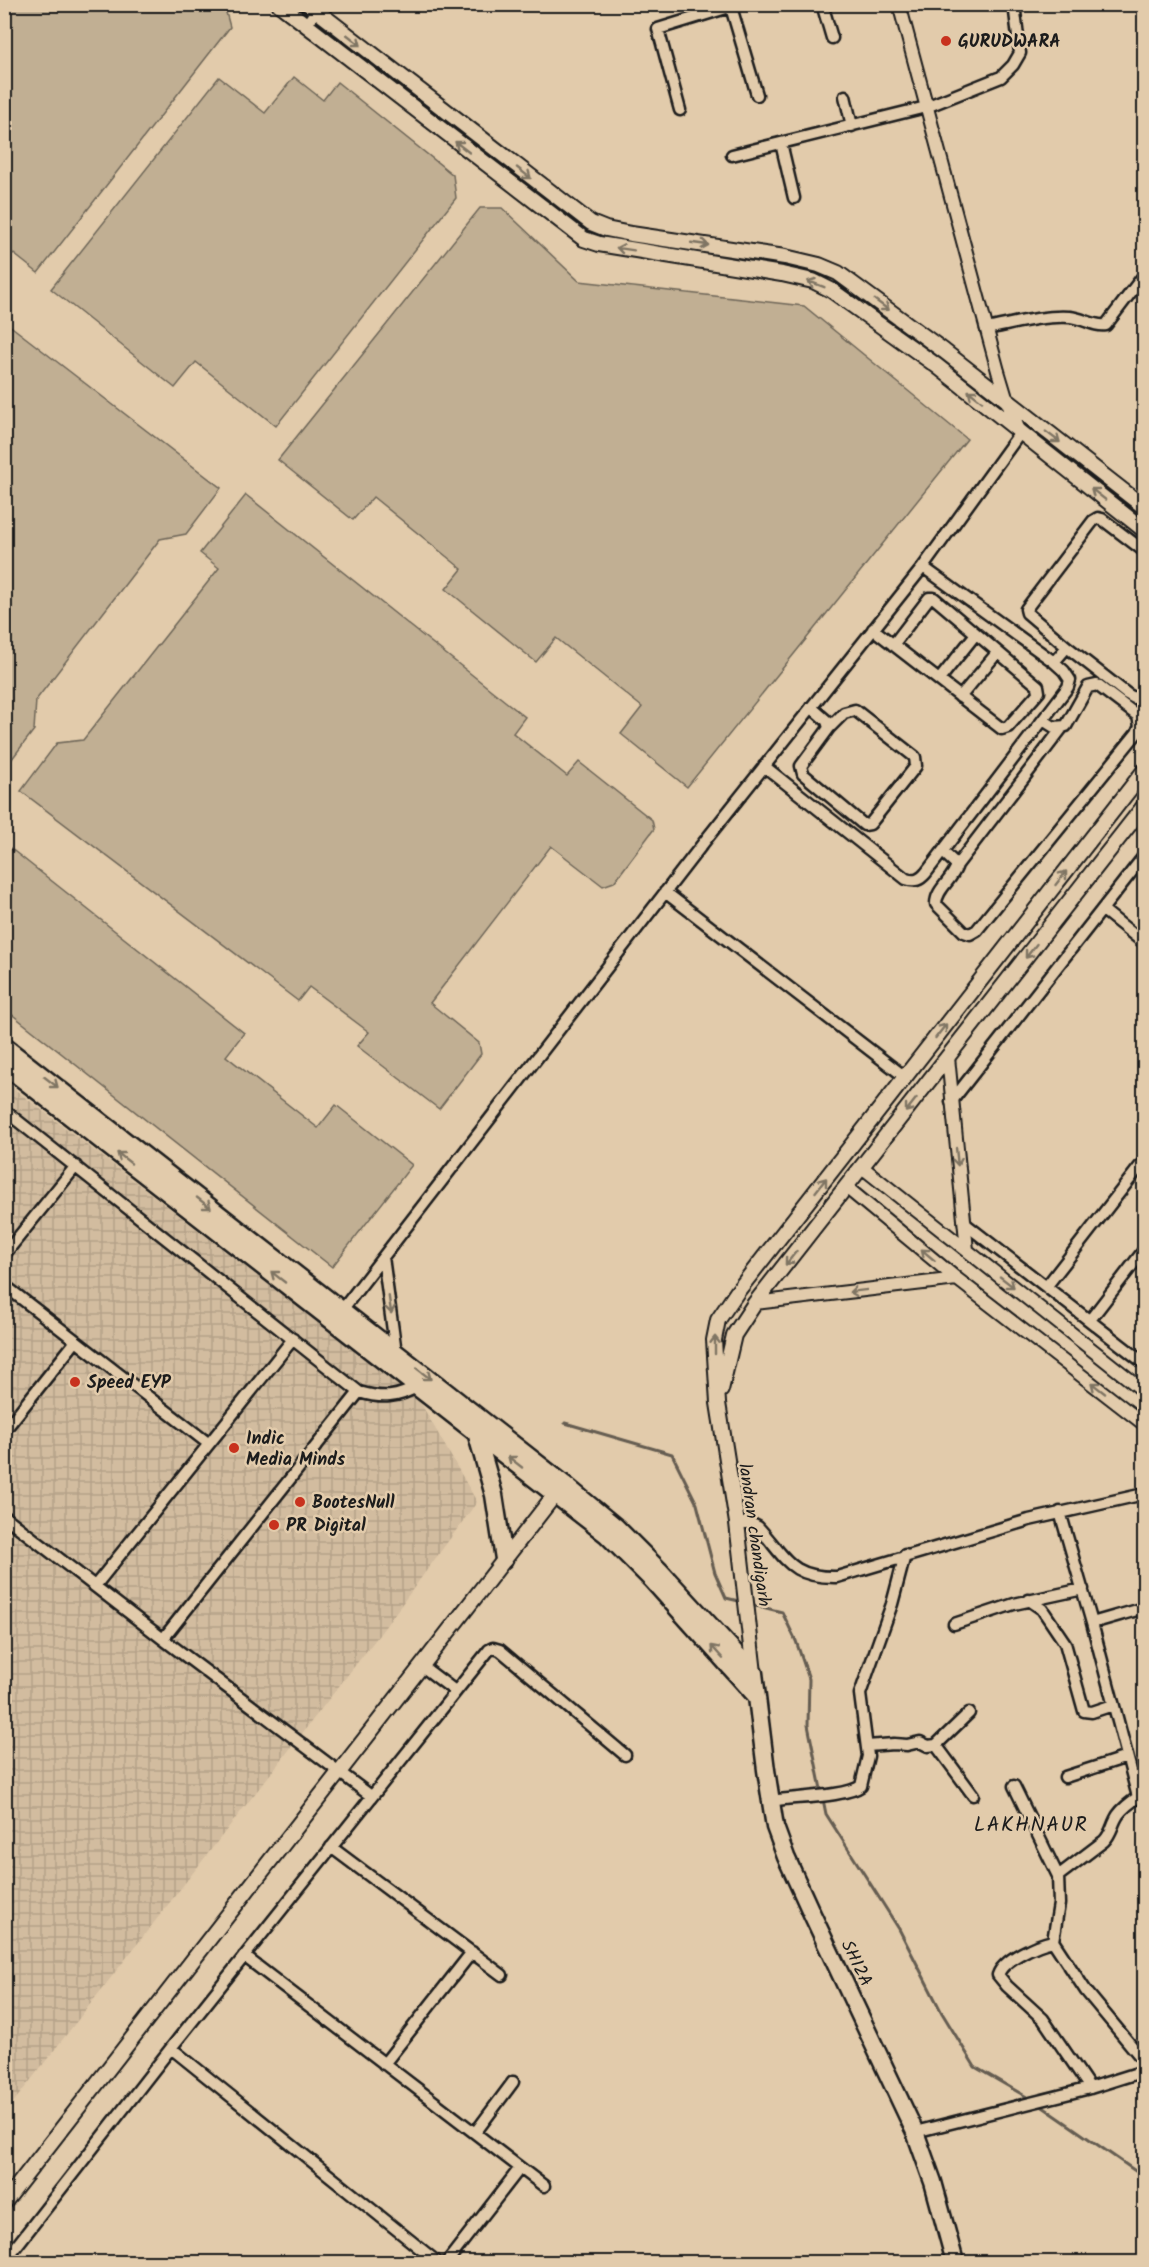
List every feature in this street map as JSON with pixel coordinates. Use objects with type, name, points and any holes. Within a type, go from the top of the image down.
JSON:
[{"type":"main road","points":[[279,4],[295,9],[306,25],[584,240],[813,281],[845,298],[937,366],[1144,530]]},
{"type":"main road","points":[[315,7],[591,223],[606,229],[631,234],[785,257],[819,265],[838,273],[944,351],[1144,507]]},
{"type":"main road","name":"landran chandigarh","points":[[754,1672],[736,1523],[718,1403],[714,1340],[718,1320],[736,1292],[1144,771]]},
{"type":"main road","points":[[718,1403],[734,1335],[755,1304],[1144,806]]},
{"type":"main road","points":[[4,1046],[338,1316],[418,1386],[476,1431],[623,1535],[754,1672]]},
{"type":"main road","points":[[4,1065],[338,1316],[396,1353],[560,1489],[636,1564],[756,1696]]},
{"type":"main road","points":[[476,1431],[494,1495],[504,1559]]},
{"type":"main road","points":[[4,2203],[560,1489]]},
{"type":"main road","name":"SH12A","points":[[754,1672],[775,1827],[786,1857],[915,2132],[933,2182],[955,2262]]},
{"type":"street","points":[[822,4],[832,38]]},
{"type":"street","points":[[338,1316],[665,892],[923,567],[1020,433],[1006,401],[898,4]]},
{"type":"street","points":[[732,155],[926,107],[1001,77],[1013,65],[1020,52],[1014,4]]},
{"type":"street","points":[[680,110],[658,30],[735,6],[758,95]]},
{"type":"street","points":[[306,25],[315,7]]},
{"type":"street","points":[[845,96],[852,126]]},
{"type":"street","points":[[780,143],[794,198]]},
{"type":"street","points":[[986,329],[1059,317],[1083,319],[1101,326],[1106,325],[1144,275]]},
{"type":"street","points":[[1144,551],[1102,519],[1093,520],[1026,609],[1030,616],[1127,694],[1134,698],[1144,696]]},
{"type":"street","points":[[764,766],[906,879],[913,881],[921,879],[943,852],[1068,687],[1070,680],[1054,662],[923,567]]},
{"type":"street","points":[[873,629],[893,645],[939,680],[960,697],[1002,729],[1008,727],[1039,692],[1038,686],[934,598],[928,598],[893,645]]},
{"type":"street","points":[[939,680],[975,634]]},
{"type":"street","points":[[1054,662],[1067,647]]},
{"type":"street","points":[[960,697],[997,653]]},
{"type":"street","points":[[1092,684],[1097,685],[1138,716],[1140,726],[1137,733],[977,930],[970,934],[964,932],[936,904],[936,897],[956,872],[957,866],[1062,728],[1066,726],[1088,687],[1092,684]]},
{"type":"street","points":[[811,707],[827,721],[829,728]]},
{"type":"street","points":[[855,710],[915,757],[917,762],[910,774],[867,825],[864,825],[803,774],[801,766],[829,728],[844,713],[855,710]]},
{"type":"street","points":[[1043,720],[1054,727],[1062,728]]},
{"type":"street","points":[[943,852],[957,866]]},
{"type":"street","points":[[951,1102],[1144,856]]},
{"type":"street","points":[[665,892],[904,1077]]},
{"type":"street","points":[[1103,910],[1144,943]]},
{"type":"street","points":[[948,1057],[967,1250]]},
{"type":"street","points":[[4,1110],[359,1392],[377,1397],[392,1397],[418,1386]]},
{"type":"street","points":[[1046,1287],[1144,1161]]},
{"type":"street","points":[[4,1255],[76,1166]]},
{"type":"street","points":[[862,1167],[1144,1391]]},
{"type":"street","points":[[846,1187],[957,1279],[1144,1424]]},
{"type":"street","points":[[964,1223],[1144,1363]]},
{"type":"street","points":[[1090,1320],[1144,1250]]},
{"type":"street","points":[[383,1257],[396,1353]]},
{"type":"street","points":[[755,1304],[957,1279]]},
{"type":"street","points":[[4,1285],[209,1444]]},
{"type":"street","points":[[95,1586],[293,1339]]},
{"type":"street","points":[[4,1431],[76,1341]]},
{"type":"street","points":[[163,1639],[359,1392]]},
{"type":"street","points":[[736,1523],[750,1523],[758,1527],[794,1569],[809,1575],[837,1576],[1060,1512],[1144,1494]]},
{"type":"street","points":[[1059,1876],[1104,1841],[1117,1816],[1141,1795],[1127,1757],[1083,1589],[1060,1512]]},
{"type":"street","points":[[4,1516],[371,1796]]},
{"type":"street","points":[[770,1801],[857,1789],[861,1786],[868,1756],[860,1694],[892,1604],[905,1555]]},
{"type":"street","points":[[954,1624],[1029,1600],[1083,1589]]},
{"type":"street","points":[[1029,1600],[1042,1609],[1065,1643],[1084,1711],[1092,1712],[1113,1705]]},
{"type":"street","points":[[1092,1623],[1144,1608]]},
{"type":"street","points":[[4,2262],[171,2048],[486,1653],[497,1648],[625,1755]]},
{"type":"street","points":[[422,1666],[455,1691]]},
{"type":"street","points":[[867,1746],[907,1745],[920,1742],[928,1746],[936,1745],[969,1713]]},
{"type":"street","points":[[936,1745],[973,1795]]},
{"type":"street","points":[[1065,1777],[1127,1757]]},
{"type":"street","points":[[1014,1786],[1059,1876],[1059,1905],[1053,1941],[1086,1991],[1144,2061]]},
{"type":"street","points":[[331,1847],[502,1975]]},
{"type":"street","points":[[1053,1941],[1024,1952],[1000,1969],[998,1975],[1043,2019],[1090,2088]]},
{"type":"street","points":[[384,2064],[472,1952]]},
{"type":"street","points":[[244,1956],[544,2186]]},
{"type":"street","points":[[171,2048],[437,2262]]},
{"type":"street","points":[[915,2132],[1090,2088],[1144,2071]]},
{"type":"street","points":[[475,2133],[513,2082]]},
{"type":"street","points":[[447,2262],[520,2168]]},
{"type":"shaded area","points":[[4,5],[224,5],[230,27],[38,273],[5,247]]},
{"type":"shaded area","points":[[219,77],[265,113],[294,77],[323,100],[337,82],[453,175],[456,198],[276,426],[196,362],[175,388],[51,289]]},
{"type":"shaded area","points":[[480,208],[502,208],[579,281],[804,306],[967,439],[687,787],[621,734],[642,707],[556,638],[536,662],[446,589],[462,569],[373,497],[353,520],[278,460]]},
{"type":"shaded area","points":[[4,321],[221,488],[186,534],[160,539],[36,700],[34,730],[5,768]]},
{"type":"shaded area","points":[[246,495],[525,717],[513,733],[567,776],[579,762],[652,820],[654,829],[614,882],[603,886],[551,846],[430,1003],[479,1043],[481,1054],[439,1109],[357,1046],[369,1032],[309,987],[298,1001],[21,791],[57,743],[83,740],[219,568],[200,553]]},
{"type":"shaded area","points":[[5,844],[244,1033],[226,1056],[318,1128],[336,1105],[412,1165],[332,1267],[5,1009]]},
{"type":"shaded area","points":[[4,1081],[419,1400],[477,1502],[379,1635],[5,2113]]},
{"type":"waterway","points":[[565,1423],[672,1454],[697,1504],[715,1573],[726,1598],[743,1602]]},
{"type":"waterway","points":[[750,1604],[782,1612],[796,1641],[809,1679],[808,1725],[826,1814],[899,1929],[942,2013],[975,2067],[1032,2100]]},
{"type":"waterway","points":[[1040,2105],[1144,2177]]},
{"type":"place","name":"GURUDWARA","points":[[946,41]]},
{"type":"place","name":"Speed EYP","points":[[75,1382]]},
{"type":"place","name":"Indic Media Minds","points":[[234,1448]]},
{"type":"place","name":"BootesNull","points":[[300,1502]]},
{"type":"place","name":"PR Digital","points":[[274,1525]]},
{"type":"district","name":"LAKHNAUR","points":[[1031,1824]]}]
